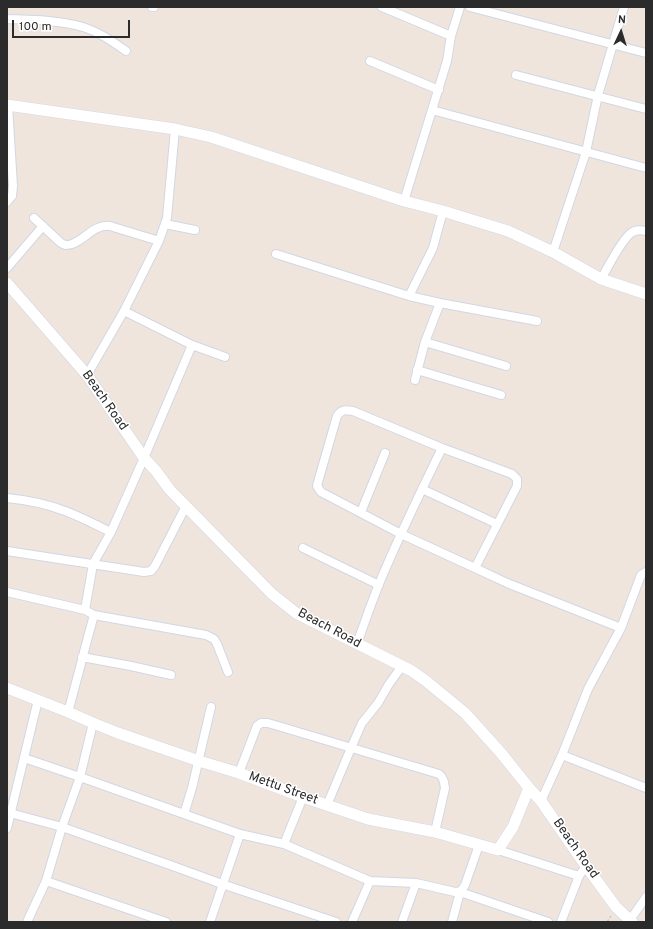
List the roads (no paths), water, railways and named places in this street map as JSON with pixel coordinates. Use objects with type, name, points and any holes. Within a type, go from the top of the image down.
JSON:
[{"type":"street","points":[[382,7],[450,36]]},
{"type":"street","points":[[404,201],[439,90],[447,61],[450,36],[460,7]]},
{"type":"street","points":[[470,7],[646,53]]},
{"type":"street","points":[[553,252],[586,152],[598,95],[624,7]]},
{"type":"street","points":[[7,18],[56,22],[84,28],[107,38],[126,51]]},
{"type":"street","points":[[370,61],[439,90]]},
{"type":"street","points":[[516,75],[598,95],[646,109]]},
{"type":"street","points":[[7,202],[12,196],[14,186],[7,105],[175,130],[211,137],[404,201],[443,211],[508,231],[553,252],[601,279],[646,294]]},
{"type":"street","points":[[432,110],[646,168]]},
{"type":"street","points":[[87,375],[124,311],[159,241],[167,218],[175,130]]},
{"type":"street","points":[[409,296],[433,248],[443,211]]},
{"type":"street","points":[[34,218],[65,246],[72,244],[98,226],[104,225],[159,241]]},
{"type":"street","points":[[165,224],[195,230]]},
{"type":"street","points":[[7,268],[43,226]]},
{"type":"street","points":[[601,279],[625,238],[632,232],[641,230],[646,231]]},
{"type":"street","points":[[276,254],[409,296],[537,321]]},
{"type":"street","name":"Beach Road","points":[[7,283],[87,375],[144,458],[170,490],[272,594],[296,614],[412,671],[465,713],[541,801],[616,907],[631,921]]},
{"type":"street","points":[[415,380],[425,342],[440,303]]},
{"type":"street","points":[[124,311],[192,345],[225,357]]},
{"type":"street","points":[[425,342],[506,366]]},
{"type":"street","points":[[85,610],[93,564],[111,532],[192,345]]},
{"type":"street","points":[[417,370],[501,396]]},
{"type":"street","points":[[475,568],[518,486],[517,479],[512,474],[442,448],[353,411],[345,410],[340,412],[337,416],[317,486],[321,492],[401,534],[475,568],[621,628]]},
{"type":"street","points":[[356,644],[401,534],[442,448]]},
{"type":"street","points":[[361,512],[385,453]]},
{"type":"street","points":[[422,489],[497,524]]},
{"type":"street","points":[[7,498],[26,500],[58,509],[111,532]]},
{"type":"street","points":[[7,551],[144,572],[151,571],[186,506]]},
{"type":"street","points":[[303,548],[379,585]]},
{"type":"street","points":[[541,801],[588,689],[621,628],[641,575],[646,572]]},
{"type":"street","points":[[7,592],[85,610],[94,615],[206,635],[214,639],[217,644],[228,672]]},
{"type":"street","points":[[68,712],[94,615]]},
{"type":"street","points":[[82,657],[172,675]]},
{"type":"street","points":[[327,805],[362,723],[402,666]]},
{"type":"street","name":"Mettu Street","points":[[7,688],[93,723],[368,819],[435,832],[498,850]]},
{"type":"street","points":[[7,828],[9,813],[38,700]]},
{"type":"street","points":[[184,814],[199,761],[211,707]]},
{"type":"street","points":[[27,922],[46,881],[62,828],[80,777],[93,723]]},
{"type":"street","points":[[239,773],[257,726],[261,723],[268,723],[439,774],[443,777],[444,788],[435,832]]},
{"type":"street","points":[[562,754],[646,788]]},
{"type":"street","points":[[24,758],[240,834],[284,844],[370,880],[416,883],[460,892],[548,922]]},
{"type":"street","points":[[529,788],[513,827],[498,850],[579,876]]},
{"type":"street","points":[[284,844],[303,797]]},
{"type":"street","points":[[9,813],[62,828],[336,922]]},
{"type":"street","points":[[210,922],[240,834]]},
{"type":"street","points":[[452,922],[460,892],[465,885],[479,845]]},
{"type":"street","points":[[561,922],[579,876],[586,866]]},
{"type":"street","points":[[352,922],[370,880]]},
{"type":"street","points":[[46,881],[166,922]]},
{"type":"street","points":[[402,922],[416,883]]},
{"type":"street","points":[[631,921],[646,897]]}]
